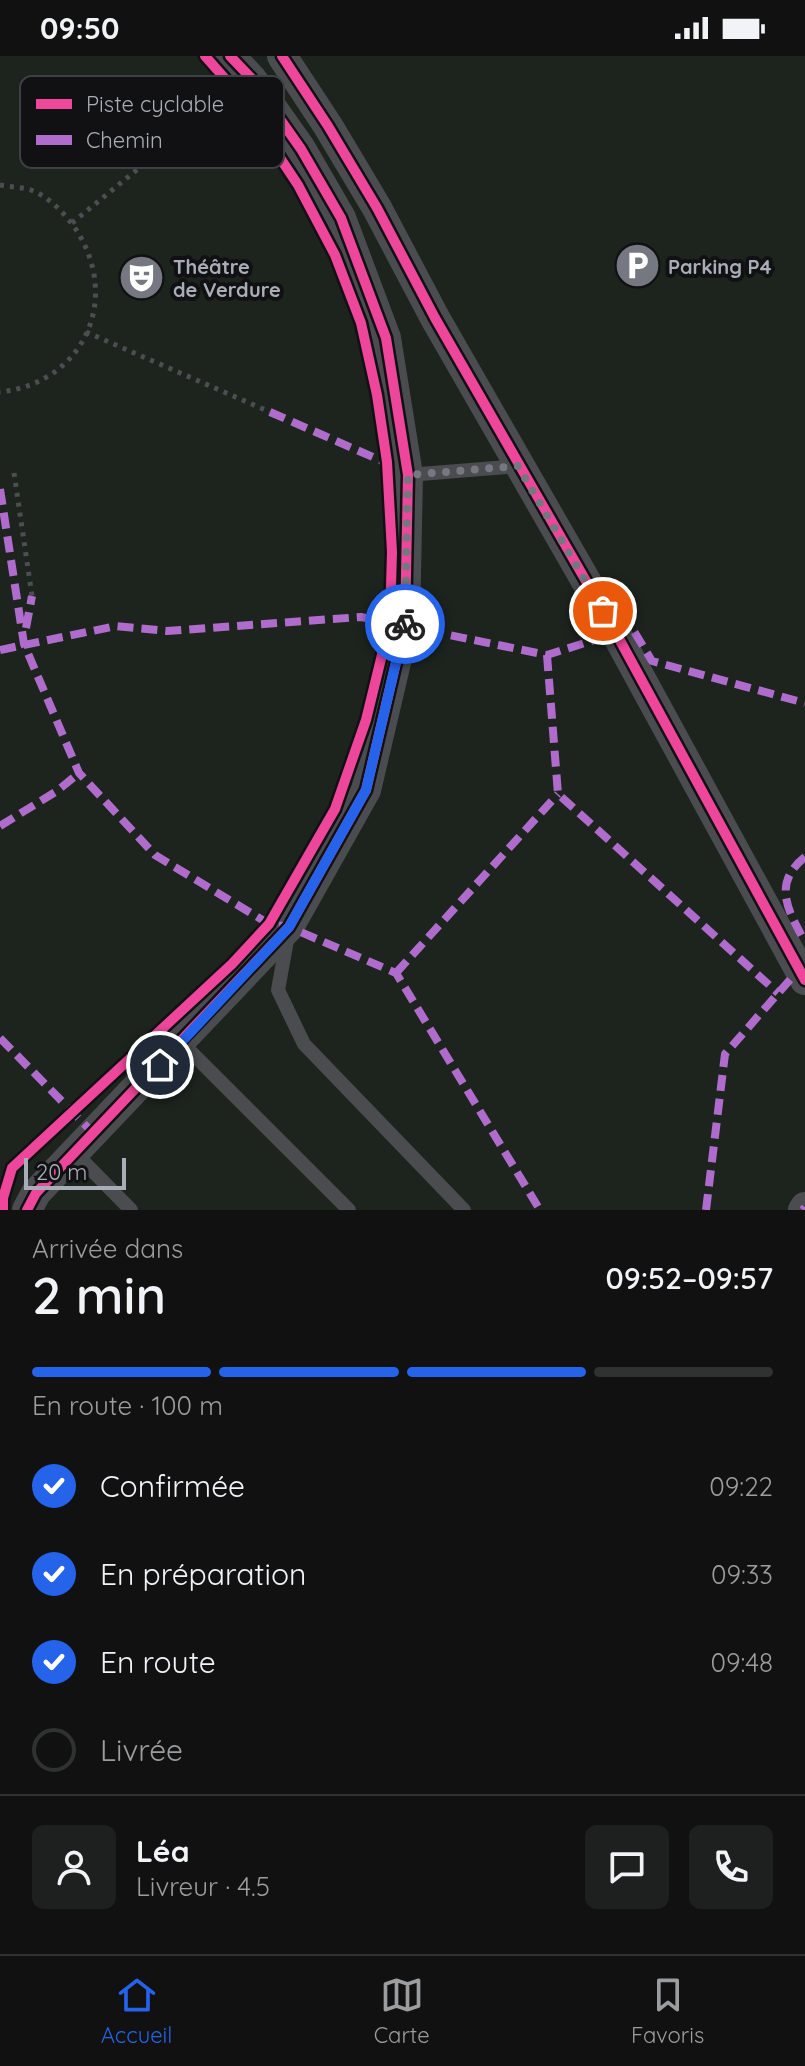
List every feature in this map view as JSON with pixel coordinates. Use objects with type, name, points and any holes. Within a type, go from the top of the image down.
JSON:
[{"type":"street","points":[[230,56],[249,76]]},
{"type":"street","points":[[282,56],[377,208],[518,466],[617,635],[805,980]]},
{"type":"street","points":[[27,1210],[36,1193],[289,927],[366,790],[405,624],[408,475],[386,338],[341,218],[284,125]]},
{"type":"lane","points":[[408,475],[518,466]]},
{"type":"lane","points":[[289,927],[278,990],[304,1044],[464,1210]]},
{"type":"lane","points":[[181,1042],[349,1210]]},
{"type":"lane","points":[[75,1153],[131,1210]]},
{"type":"path","points":[[72,223],[139,168]]},
{"type":"path","points":[[0,185],[32,191],[56,206],[72,223],[95,267],[97,291],[83,341],[57,371],[21,390],[0,392]]},
{"type":"path","points":[[86,332],[270,412]]},
{"type":"path","points":[[14,473],[32,596]]},
{"type":"shaded area","points":[[0,56],[805,56],[805,1210],[0,1210]]},
{"type":"marked path","points":[[270,412],[391,465]]},
{"type":"marked path","points":[[0,489],[24,644],[79,773],[155,855],[269,924],[289,927],[396,973],[540,1210]]},
{"type":"marked path","points":[[26,628],[32,596]]},
{"type":"marked path","points":[[0,650],[116,626],[167,631],[361,617],[547,655],[632,628],[652,661],[805,703]]},
{"type":"marked path","points":[[547,655],[558,794],[778,993]]},
{"type":"marked path","points":[[0,826],[57,791],[79,773]]},
{"type":"marked path","points":[[396,973],[558,794]]},
{"type":"marked path","points":[[805,857],[788,877],[786,888],[789,909],[805,942]]},
{"type":"marked path","points":[[706,1210],[725,1054],[802,966]]},
{"type":"marked path","points":[[0,1038],[94,1134]]},
{"type":"cycle path","points":[[205,56],[223,76]]},
{"type":"cycle path","points":[[230,56],[249,76]]},
{"type":"cycle path","points":[[282,56],[377,208],[435,318],[617,635],[805,980]]},
{"type":"cycle path","points":[[27,1210],[36,1193],[289,927],[366,790],[405,624],[408,475],[386,338],[341,218],[284,125]]},
{"type":"cycle path","points":[[3,1210],[3,1198],[12,1168],[232,964],[269,924],[335,809],[366,720],[390,622],[392,552],[387,462],[377,395],[361,323],[335,255],[284,164]]},
{"type":"way so far","points":[[405,624],[408,475],[518,466],[603,611]]},
{"type":"place","name":"Parking P4","points":[[637,266]]},
{"type":"place","name":"Théâtre de Verdure","points":[[142,278]]},
{"type":"route","points":[[160,1065],[289,927],[366,790],[405,624]]}]
